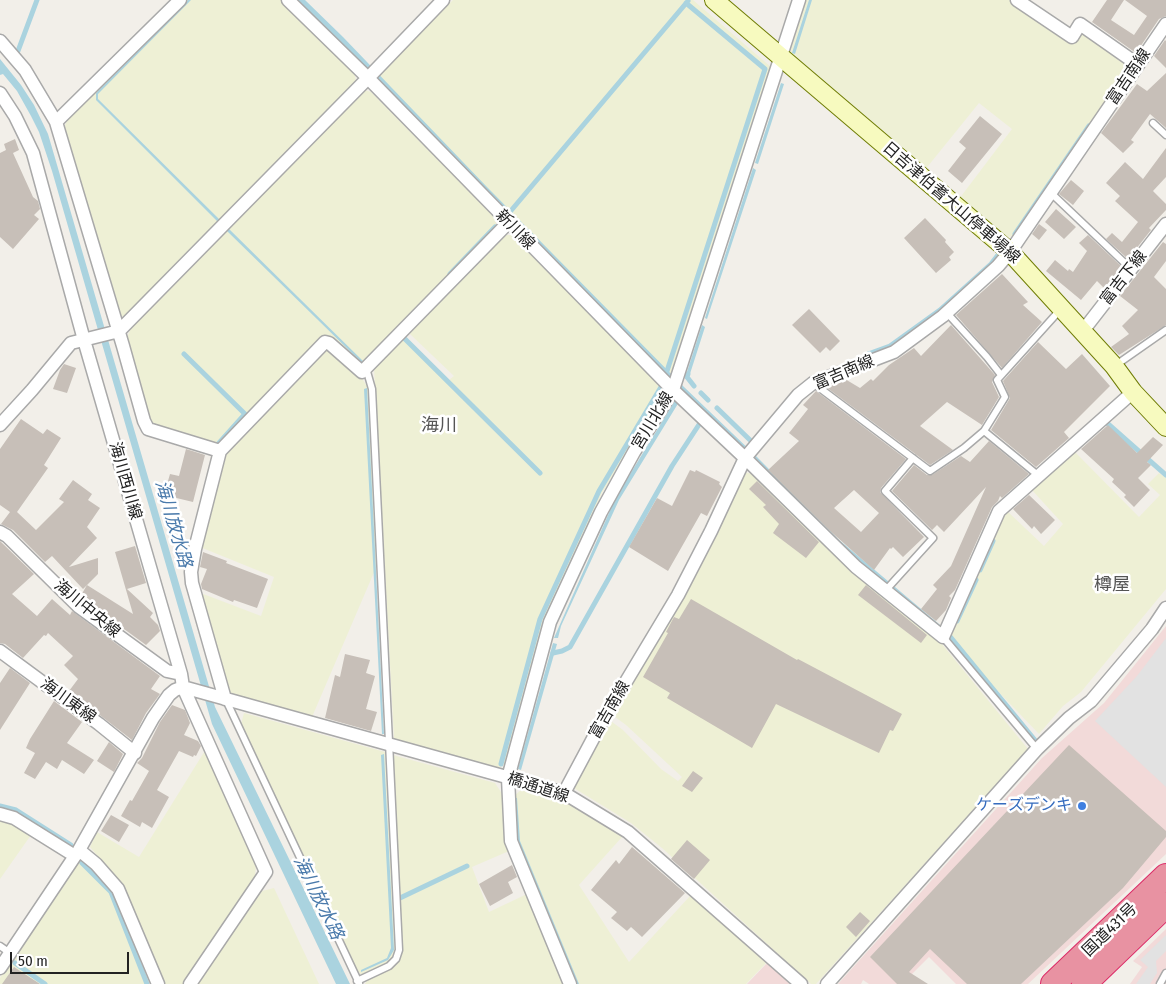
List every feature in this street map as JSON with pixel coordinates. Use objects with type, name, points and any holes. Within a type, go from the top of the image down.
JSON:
[{"type":"highway","name":"国道431号","points":[[1053,984],[1166,876]]},
{"type":"highway","name":"国道431号","points":[[1084,984],[1166,905]]},
{"type":"main road","name":"日吉津伯耆大山停車場線","points":[[714,0],[1010,252],[1114,366],[1132,392],[1166,427]]},
{"type":"street","points":[[56,122],[180,0]]},
{"type":"street","name":"新川線","points":[[288,0],[368,78],[673,390],[856,567],[943,637]]},
{"type":"street","points":[[0,424],[32,390],[71,343],[116,332],[443,0]]},
{"type":"street","name":"宮川北線","points":[[570,984],[511,842],[508,778],[550,622],[601,512],[634,452],[673,390],[798,0]]},
{"type":"street","points":[[1017,0],[1072,37],[1080,24],[1137,64]]},
{"type":"street","name":"富吉南線","points":[[564,793],[603,720],[678,595],[711,531],[745,458],[798,395],[813,383],[894,352],[946,313],[998,266],[1010,252],[1166,24]]},
{"type":"street","points":[[0,41],[26,70],[56,122],[116,332],[148,429],[220,451]]},
{"type":"street","name":"海川西川線","points":[[0,93],[15,116],[33,153],[186,684],[266,872],[190,984]]},
{"type":"street","points":[[223,698],[192,583],[191,572],[220,451],[325,342],[329,343],[362,372],[508,223]]},
{"type":"street","name":"富吉下線","points":[[1082,332],[1166,224]]},
{"type":"street","points":[[943,637],[999,511],[1132,392]]},
{"type":"street","name":"海川中央線","points":[[0,532],[7,536],[79,607],[186,684],[223,698]]},
{"type":"street","points":[[827,984],[1037,749],[1069,718],[1091,701],[1152,630],[1166,608]]},
{"type":"street","name":"海川東線","points":[[0,651],[135,753]]},
{"type":"street","points":[[0,968],[5,949],[77,853],[153,718],[169,695],[186,684]]},
{"type":"street","name":"橋通道線","points":[[223,698],[564,793],[628,832],[801,984]]},
{"type":"street","points":[[0,814],[14,818],[96,864],[118,889],[158,984]]},
{"type":"lane","points":[[1153,123],[1166,135]]},
{"type":"lane","points":[[1050,193],[1131,269]]},
{"type":"lane","points":[[813,383],[930,470],[964,448],[984,431],[1005,397],[997,380],[1061,308]]},
{"type":"lane","points":[[946,313],[1001,375]]},
{"type":"lane","points":[[1114,366],[1166,330]]},
{"type":"lane","points":[[223,698],[358,982],[389,966],[396,959],[399,950],[372,389],[366,368]]},
{"type":"lane","points":[[984,431],[1039,476]]},
{"type":"lane","points":[[886,590],[933,538],[885,491],[913,458]]},
{"type":"lane","points":[[943,637],[1037,749]]},
{"type":"lane","points":[[1160,984],[1166,973]]},
{"type":"shaded area","name":"ケーズデンキ","points":[[1166,626],[1166,854],[1028,984],[956,984],[929,957],[902,984],[869,984],[863,980],[861,984],[838,984],[1042,758],[1104,703]]},
{"type":"shaded area","points":[[1166,638],[1166,787],[1095,721],[1137,676]]},
{"type":"shaded area","points":[[1166,929],[1166,984],[1130,984],[1142,967],[1133,961]]},
{"type":"shaded area","points":[[1166,935],[1166,951],[1156,961],[1157,973],[1150,984],[1136,984],[1148,967],[1140,960]]},
{"type":"shaded area","points":[[767,963],[790,984],[747,984]]},
{"type":"green space","points":[[185,0],[284,0],[355,74],[356,82],[127,317],[119,316],[64,128],[68,118]]},
{"type":"green space","points":[[453,0],[693,0],[771,67],[670,379],[379,82],[380,72]]},
{"type":"green space","points":[[806,0],[1009,0],[1074,44],[1082,34],[1131,67],[1016,236],[1004,237],[959,199],[1012,129],[979,103],[924,171],[796,62],[790,52]]},
{"type":"green space","points":[[364,90],[371,92],[496,219],[496,229],[363,366],[329,340],[225,442],[217,445],[159,429],[149,421],[126,340],[131,328]]},
{"type":"green space","points":[[503,235],[513,235],[665,389],[602,493],[545,620],[505,764],[497,769],[397,741],[394,738],[374,368],[400,338],[405,337],[449,380],[454,376],[410,334],[411,328]]},
{"type":"green space","points":[[326,346],[363,380],[368,388],[378,563],[312,717],[229,694],[198,592],[261,616],[274,577],[200,547],[226,451]]},
{"type":"green space","points":[[1073,450],[1139,517],[1160,495],[1148,484],[1159,473],[1166,478],[1166,589],[1081,692],[1063,706],[1039,734],[947,638],[1006,510],[1044,546],[1063,524],[1031,489]]},
{"type":"green space","points":[[743,472],[753,474],[937,638],[1028,749],[816,984],[811,984],[662,848],[631,823],[574,788],[608,719],[623,730],[661,769],[678,781],[682,777],[626,725],[611,714]]},
{"type":"green space","points":[[244,713],[385,752],[396,953],[389,962],[362,975],[358,972],[241,724]]},
{"type":"green space","points":[[206,749],[256,865],[255,876],[250,889],[184,984],[162,984],[122,885],[90,847],[97,832],[139,857]]},
{"type":"green space","points":[[393,755],[495,783],[503,795],[509,851],[472,867],[489,912],[527,894],[564,984],[365,984],[368,979],[394,966],[402,952]]},
{"type":"green space","points":[[521,790],[570,805],[622,837],[579,885],[629,962],[691,895],[766,963],[746,984],[573,984],[515,842],[513,797]]},
{"type":"green space","points":[[0,819],[31,835],[0,879]]},
{"type":"green space","points":[[79,860],[82,860],[110,889],[149,984],[0,984],[0,978]]},
{"type":"green space","points":[[274,888],[319,984],[198,984],[262,891]]},
{"type":"water","points":[[188,0],[191,0],[98,94],[98,99],[220,220],[218,222],[96,100],[96,93]]},
{"type":"water","points":[[298,0],[305,0],[343,37],[485,185],[684,387],[838,539],[952,635],[1038,740],[1036,743],[948,637],[853,558],[681,389]]},
{"type":"water","points":[[809,0],[812,0],[795,54],[792,53]]},
{"type":"water","points":[[0,59],[34,105],[48,134],[215,707],[350,984],[336,984],[212,724],[52,171],[39,132],[31,116],[17,91],[3,74],[0,75]]},
{"type":"water","points":[[781,83],[784,84],[758,164],[755,163]]},
{"type":"water","points":[[753,168],[756,170],[707,319],[705,318]]},
{"type":"water","points":[[229,229],[365,363],[363,364],[227,231]]},
{"type":"water","points":[[702,325],[705,327],[688,380],[685,378]]},
{"type":"water","points":[[367,388],[384,734],[382,734],[364,389]]},
{"type":"water","points":[[676,399],[679,402],[619,500],[561,626],[558,638],[554,638],[616,497]]},
{"type":"water","points":[[553,643],[557,644],[521,770],[518,769]]},
{"type":"water","points":[[384,754],[394,950],[388,960],[361,972],[361,970],[387,958],[391,948],[381,755]]},
{"type":"water","points":[[514,798],[517,798],[520,841],[579,984],[576,984],[516,841]]},
{"type":"building","points":[[1107,0],[1124,0],[1111,20],[1134,35],[1147,16],[1125,0],[1166,0],[1166,16],[1159,19],[1136,53],[1092,22]]},
{"type":"building","points":[[1166,41],[1166,68],[1154,56]]},
{"type":"building","points":[[1166,73],[1166,128],[1150,114],[1131,140],[1134,142],[1123,153],[1101,133],[1137,84],[1147,91]]},
{"type":"building","points":[[980,116],[1002,134],[962,183],[948,171],[966,148],[959,142]]},
{"type":"building","points":[[15,139],[19,150],[13,153],[33,197],[38,201],[40,209],[34,215],[39,219],[13,249],[0,237],[0,153],[6,150],[4,144]]},
{"type":"building","points":[[1166,148],[1166,177],[1153,191],[1166,204],[1166,210],[1149,228],[1151,230],[1128,259],[1106,239],[1112,233],[1122,242],[1138,222],[1115,201],[1120,196],[1106,183],[1125,162],[1143,179]]},
{"type":"building","points":[[1071,180],[1084,191],[1073,205],[1059,194]]},
{"type":"building","points":[[1056,209],[1076,227],[1064,239],[1045,222]]},
{"type":"building","points":[[925,218],[946,240],[945,242],[954,252],[949,257],[951,260],[936,273],[904,238]]},
{"type":"building","points":[[1039,224],[1047,230],[1039,240],[1032,234]]},
{"type":"building","points":[[1088,235],[1122,267],[1105,289],[1097,281],[1081,300],[1046,271],[1055,260],[1068,271],[1069,269],[1073,272],[1087,251],[1079,243]]},
{"type":"building","points":[[1163,242],[1166,244],[1166,261],[1154,277],[1166,289],[1166,325],[1119,355],[1111,347],[1129,334],[1122,326],[1138,310],[1120,296]]},
{"type":"building","points":[[1002,274],[1028,302],[1023,305],[1042,322],[1002,368],[956,315]]},
{"type":"building","points":[[809,309],[840,341],[830,351],[826,347],[820,353],[792,325]]},
{"type":"building","points":[[951,325],[995,375],[992,382],[999,397],[982,425],[947,402],[920,426],[953,450],[930,465],[826,387],[845,379],[860,388],[871,379],[873,381],[889,365],[914,348],[921,356]]},
{"type":"building","points":[[1038,342],[1066,369],[1082,354],[1110,386],[1064,432],[1069,438],[1036,467],[991,430],[1010,398],[1003,381]]},
{"type":"building","points":[[64,364],[76,368],[67,393],[53,389]]},
{"type":"building","points":[[816,391],[906,459],[881,488],[880,492],[924,537],[903,557],[893,547],[890,548],[874,570],[829,530],[768,470],[799,441],[789,433],[808,409],[803,405]],"holes":[[[854,490],[879,513],[861,532],[834,508]]]},
{"type":"building","points":[[21,419],[43,434],[47,429],[61,438],[44,465],[48,468],[17,512],[36,530],[64,502],[59,499],[73,480],[92,494],[88,500],[100,508],[87,527],[97,538],[69,567],[98,558],[98,574],[83,589],[52,556],[45,562],[13,530],[1,524],[10,512],[0,505],[0,449]]},
{"type":"building","points":[[1108,425],[1137,453],[1153,437],[1163,445],[1147,462],[1151,465],[1138,478],[1150,490],[1134,507],[1124,497],[1126,495],[1112,482],[1114,479],[1081,449]]},
{"type":"building","points":[[989,441],[1029,474],[1002,498],[1000,496],[992,507],[955,590],[949,596],[951,598],[946,610],[936,621],[921,609],[937,589],[933,585],[951,566],[986,487],[944,532],[937,525],[932,530],[892,491],[914,465],[927,475],[932,475],[961,456],[970,462]]},
{"type":"building","points":[[186,449],[205,455],[193,502],[164,495],[170,474],[179,476]]},
{"type":"building","points":[[690,470],[695,472],[696,470],[720,482],[719,484],[722,487],[707,516],[701,513],[668,571],[629,547],[657,498],[672,506]]},
{"type":"building","points":[[757,481],[819,542],[806,558],[773,533],[779,524],[763,507],[766,505],[749,489]]},
{"type":"building","points":[[1029,495],[1055,520],[1041,534],[1034,526],[1032,529],[1013,509]]},
{"type":"building","points":[[0,541],[34,574],[12,594],[37,616],[52,599],[70,615],[72,611],[160,676],[151,689],[160,694],[146,713],[132,740],[69,691],[78,679],[64,665],[73,656],[48,633],[23,658],[5,644],[0,643]]},
{"type":"building","points":[[135,546],[146,583],[127,589],[153,613],[150,617],[158,625],[160,631],[146,645],[80,597],[87,585],[133,614],[115,552]]},
{"type":"building","points":[[203,552],[268,579],[257,608],[234,600],[233,602],[202,589],[201,584],[207,569],[200,567]]},
{"type":"building","points":[[866,585],[927,635],[921,643],[858,595]]},
{"type":"building","points":[[691,599],[797,660],[902,714],[893,731],[890,730],[879,753],[776,704],[752,748],[667,698],[670,693],[643,677],[668,633],[666,632],[674,617],[679,619]]},
{"type":"building","points":[[345,654],[370,660],[366,673],[375,676],[366,709],[377,712],[371,731],[325,718],[335,675],[340,677]]},
{"type":"building","points":[[10,668],[30,683],[0,730],[0,683]]},
{"type":"building","points":[[54,701],[82,722],[67,743],[94,760],[84,774],[62,760],[57,769],[46,762],[35,779],[24,773],[35,753],[26,748]]},
{"type":"building","points":[[172,705],[185,710],[190,723],[184,735],[198,741],[201,746],[196,756],[194,755],[193,757],[179,751],[157,790],[169,797],[152,828],[142,822],[140,827],[121,816],[149,771],[137,763],[142,758],[160,722]]},
{"type":"building","points":[[109,742],[123,754],[114,772],[97,761]]},
{"type":"building","name":"ケーズデンキ","points":[[1069,745],[1166,831],[1166,837],[1123,888],[1021,984],[967,984],[930,949],[909,972],[928,984],[897,984],[870,957]]},
{"type":"building","points":[[693,771],[703,778],[692,792],[682,786]]},
{"type":"building","points":[[111,815],[129,825],[119,842],[101,831]]},
{"type":"building","points":[[687,840],[710,860],[694,879],[671,859]]},
{"type":"building","points":[[632,847],[685,893],[642,937],[631,927],[627,931],[611,918],[617,912],[591,890],[616,860],[619,864]]},
{"type":"building","points":[[512,865],[517,877],[508,882],[513,893],[490,906],[479,884]]},
{"type":"building","points":[[860,912],[870,921],[856,937],[846,927]]},
{"type":"building","points":[[14,967],[40,984],[2,984]]},
{"type":"waterway","points":[[18,51],[37,0]]},
{"type":"waterway","points":[[509,213],[688,1]]},
{"type":"waterway","points":[[667,371],[765,69],[686,3]]},
{"type":"waterway","points":[[1015,234],[1089,126]]},
{"type":"waterway","points":[[450,274],[495,227]]},
{"type":"waterway","points":[[868,354],[890,346],[940,310],[991,264],[998,255]]},
{"type":"waterway","points":[[405,339],[540,473]]},
{"type":"waterway","points":[[184,354],[245,414],[219,443]]},
{"type":"waterway","points":[[688,374],[687,377],[694,386]]},
{"type":"waterway","points":[[501,764],[540,619],[599,491],[661,387]]},
{"type":"waterway","points":[[701,393],[708,400]]},
{"type":"waterway","points":[[717,408],[751,441]]},
{"type":"waterway","points":[[553,653],[570,647],[672,466],[700,423]]},
{"type":"waterway","points":[[1107,423],[1166,475]]},
{"type":"waterway","points":[[980,570],[993,541]]},
{"type":"waterway","points":[[957,621],[976,580]]},
{"type":"waterway","points":[[0,806],[16,810],[71,845]]},
{"type":"waterway","points":[[82,863],[111,892],[147,984]]},
{"type":"waterway","points":[[400,898],[467,866]]},
{"type":"waterway","points":[[15,963],[45,984]]},
{"type":"place","name":"ケーズデンキ","points":[[1082,806]]},
{"type":"district","name":"海川","points":[[439,426]]},
{"type":"district","name":"樽屋","points":[[1112,585]]},
{"type":"water label","name":"海川放水路","points":[[173,524]]},
{"type":"water label","name":"海川放水路","points":[[318,898]]}]
